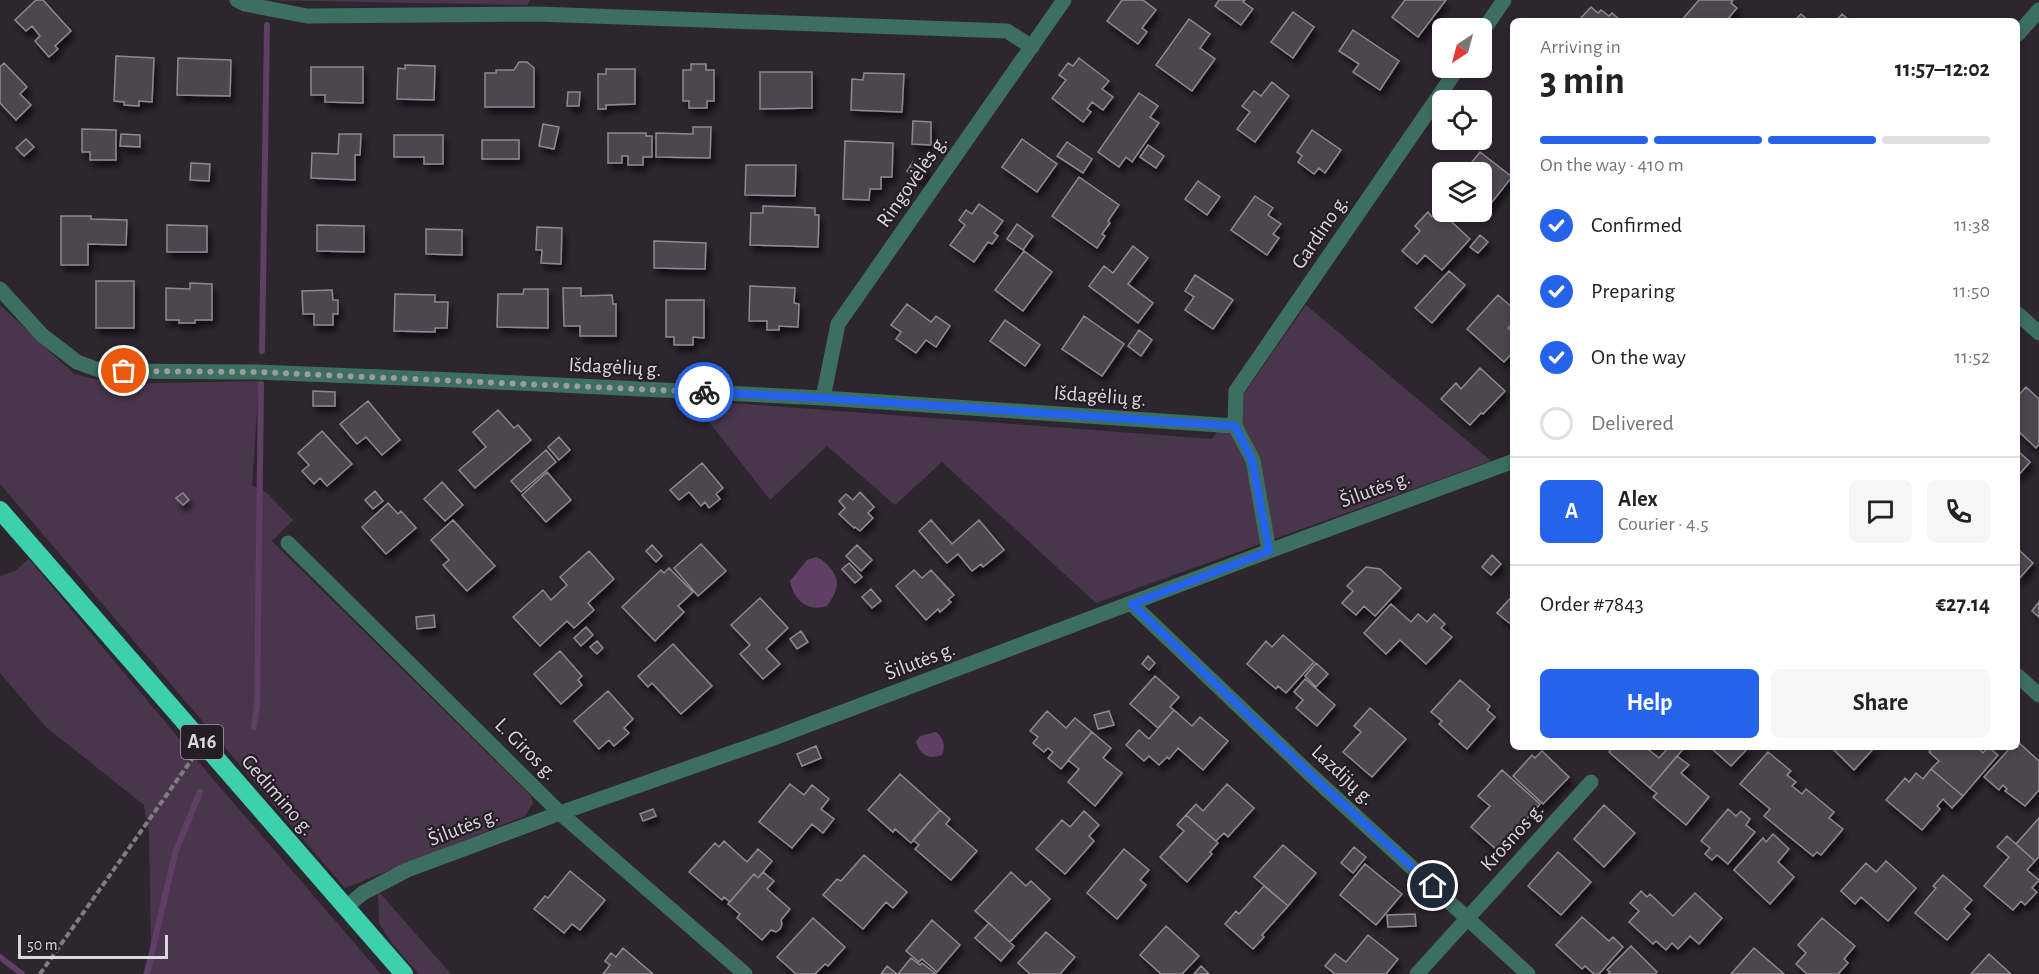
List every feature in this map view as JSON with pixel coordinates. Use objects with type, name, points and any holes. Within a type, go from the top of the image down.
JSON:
[{"type":"highway","name":"Gedimino g.","points":[[0,510],[404,974]]},
{"type":"street","points":[[237,0],[245,4],[307,16],[538,14],[1007,32],[1032,47]]},
{"type":"street","points":[[538,14],[548,0]]},
{"type":"street","name":"Ringovėlės g.","points":[[823,398],[838,324],[1064,0]]},
{"type":"street","points":[[1492,18],[1504,0]]},
{"type":"street","points":[[2020,32],[2039,10]]},
{"type":"street","name":"Gardino g.","points":[[1235,426],[1236,392],[1451,78]]},
{"type":"street","name":"Išdagėlių g.","points":[[0,289],[42,335],[76,362],[102,371],[257,372],[823,398],[1235,426]]},
{"type":"street","points":[[2020,316],[2039,333]]},
{"type":"street","points":[[1235,426],[1252,460],[1269,551]]},
{"type":"street","name":"Šilutės g.","points":[[346,907],[363,893],[407,870],[560,813],[771,739],[1510,462]]},
{"type":"street","name":"L. Giros g.","points":[[288,543],[560,813],[745,974]]},
{"type":"street","name":"Lazdijų g.","points":[[1132,604],[1312,776],[1528,974]]},
{"type":"street","points":[[2020,678],[2039,695]]},
{"type":"street","name":"Krosnos g.","points":[[1417,974],[1591,782]]},
{"type":"path","points":[[40,974],[186,766],[206,746]]},
{"type":"shaded area","points":[[259,0],[530,0],[527,5]]},
{"type":"shaded area","points":[[0,305],[74,374],[117,384],[259,381],[252,485],[267,493],[293,520],[272,541],[531,796],[533,803],[525,816],[345,888],[0,484]]},
{"type":"shaded area","points":[[1306,305],[1491,461],[1096,603],[942,462],[895,505],[827,446],[770,500],[692,400],[1212,439]]},
{"type":"shaded area","points":[[816,557],[831,569],[837,583],[827,606],[814,607],[803,603],[795,594],[790,581],[807,560]]},
{"type":"shaded area","points":[[29,559],[207,772],[381,974],[143,974],[151,944],[149,832],[144,805],[46,727],[0,673],[0,576],[15,571]]},
{"type":"shaded area","points":[[936,732],[943,742],[943,752],[942,755],[929,757],[920,750],[916,742],[920,736]]},
{"type":"shaded area","points":[[378,891],[451,974],[419,974],[391,942],[379,923]]},
{"type":"building","points":[[36,0],[43,0],[71,31],[55,46],[58,49],[49,57],[35,41],[40,36],[32,26],[26,31],[15,20]]},
{"type":"building","points":[[1122,0],[1143,0],[1156,10],[1142,28],[1147,32],[1138,44],[1107,21]]},
{"type":"building","points":[[1219,0],[1245,0],[1243,2],[1253,9],[1241,25],[1215,6]]},
{"type":"building","points":[[1405,0],[1446,0],[1418,37],[1392,17]]},
{"type":"building","points":[[1699,0],[1733,0],[1731,3],[1737,8],[1729,18],[1684,18]]},
{"type":"building","points":[[1591,7],[1598,13],[1601,10],[1609,16],[1612,13],[1618,18],[1581,18]]},
{"type":"building","points":[[1293,12],[1314,27],[1293,58],[1271,42]]},
{"type":"building","points":[[1189,19],[1210,34],[1200,48],[1215,59],[1192,91],[1156,65]]},
{"type":"building","points":[[1353,30],[1399,61],[1380,90],[1353,72],[1359,64],[1339,51]]},
{"type":"building","points":[[116,56],[154,58],[152,102],[139,101],[139,106],[124,105],[124,102],[114,101]]},
{"type":"building","points":[[178,58],[231,60],[230,96],[177,95]]},
{"type":"building","points":[[1079,58],[1109,81],[1102,89],[1113,97],[1103,110],[1092,102],[1087,109],[1091,112],[1083,122],[1052,98],[1066,80],[1059,75],[1068,63],[1073,66]]},
{"type":"building","points":[[519,62],[527,62],[534,68],[534,107],[485,107],[485,73],[496,73],[496,70],[514,70]]},
{"type":"building","points":[[4,63],[27,87],[20,94],[31,105],[16,120],[0,103],[0,67]]},
{"type":"building","points":[[691,64],[706,64],[706,70],[714,70],[714,101],[707,101],[707,108],[689,108],[689,101],[683,101],[683,70],[691,70]]},
{"type":"building","points":[[405,65],[435,66],[434,100],[397,99],[398,68],[405,69]]},
{"type":"building","points":[[311,67],[363,67],[363,103],[325,102],[325,95],[311,95]]},
{"type":"building","points":[[606,69],[635,69],[635,104],[606,105],[606,109],[598,109],[598,74],[606,74]]},
{"type":"building","points":[[760,72],[812,72],[812,108],[760,109]]},
{"type":"building","points":[[864,73],[904,74],[902,112],[851,110],[852,79],[863,80]]},
{"type":"building","points":[[1272,82],[1289,96],[1255,142],[1237,129],[1250,112],[1242,106],[1254,91],[1261,96]]},
{"type":"building","points":[[568,92],[580,92],[579,106],[567,106]]},
{"type":"building","points":[[1139,93],[1158,106],[1150,117],[1159,123],[1132,162],[1126,157],[1119,167],[1098,152]]},
{"type":"building","points":[[913,121],[931,122],[931,145],[912,144]]},
{"type":"building","points":[[543,124],[559,127],[554,149],[539,146]]},
{"type":"building","points":[[693,127],[711,127],[710,158],[656,157],[656,133],[693,134]]},
{"type":"building","points":[[82,129],[116,130],[116,160],[90,160],[90,152],[82,152]]},
{"type":"building","points":[[1312,130],[1341,150],[1325,173],[1319,168],[1314,174],[1298,162],[1302,156],[1297,152]]},
{"type":"building","points":[[608,133],[646,133],[646,136],[652,136],[652,157],[643,157],[643,165],[628,165],[628,156],[622,156],[622,163],[608,163]]},
{"type":"building","points":[[121,134],[140,135],[140,147],[120,146]]},
{"type":"building","points":[[339,134],[361,134],[360,155],[355,155],[355,180],[311,178],[312,153],[338,154]]},
{"type":"building","points":[[394,135],[443,135],[443,164],[424,164],[424,157],[394,157]]},
{"type":"building","points":[[26,139],[34,147],[24,156],[16,148]]},
{"type":"building","points":[[1022,139],[1057,164],[1037,192],[1002,167]]},
{"type":"building","points":[[482,140],[519,140],[519,159],[482,159]]},
{"type":"building","points":[[845,141],[893,143],[892,177],[881,177],[881,189],[870,189],[869,200],[843,199]]},
{"type":"building","points":[[1067,142],[1092,159],[1083,173],[1057,156]]},
{"type":"building","points":[[1148,145],[1164,156],[1156,168],[1140,157]]},
{"type":"building","points":[[1480,152],[1510,175],[1510,180],[1492,202],[1492,162],[1472,162]]},
{"type":"building","points":[[913,162],[927,170],[921,180],[907,171]]},
{"type":"building","points":[[191,163],[210,164],[209,181],[190,180]]},
{"type":"building","points":[[746,165],[796,165],[795,196],[745,195]]},
{"type":"building","points":[[1079,177],[1119,205],[1108,221],[1110,223],[1102,234],[1105,236],[1097,248],[1052,216]]},
{"type":"building","points":[[1198,181],[1220,197],[1207,215],[1185,199]]},
{"type":"building","points":[[1255,196],[1273,208],[1268,215],[1281,224],[1273,234],[1279,238],[1267,255],[1231,230]]},
{"type":"building","points":[[979,204],[1003,221],[994,233],[998,236],[992,244],[988,242],[974,262],[950,245],[965,225],[959,220],[966,210],[972,214]]},
{"type":"building","points":[[763,206],[815,208],[815,215],[819,215],[818,247],[750,245],[751,213],[763,213]]},
{"type":"building","points":[[1428,212],[1432,217],[1432,222],[1452,222],[1470,239],[1442,270],[1425,255],[1417,264],[1402,251],[1420,231],[1415,226]]},
{"type":"building","points":[[61,216],[91,216],[91,219],[127,220],[126,245],[88,244],[88,265],[61,265]]},
{"type":"building","points":[[1017,224],[1033,236],[1023,250],[1007,239]]},
{"type":"building","points":[[167,225],[207,226],[207,252],[167,252]]},
{"type":"building","points":[[317,225],[364,226],[364,252],[317,251]]},
{"type":"building","points":[[537,227],[562,228],[561,264],[541,263],[542,250],[536,250]]},
{"type":"building","points":[[426,229],[462,230],[462,255],[426,254]]},
{"type":"building","points":[[1480,235],[1488,242],[1478,253],[1470,247]]},
{"type":"building","points":[[654,241],[706,243],[705,269],[654,268]]},
{"type":"building","points":[[1133,246],[1148,258],[1128,284],[1153,303],[1138,323],[1089,286],[1104,266],[1113,273]]},
{"type":"building","points":[[1024,251],[1052,272],[1023,311],[995,290]]},
{"type":"building","points":[[1449,271],[1465,285],[1432,323],[1415,308]]},
{"type":"building","points":[[1195,275],[1233,300],[1213,329],[1185,310],[1194,297],[1185,291]]},
{"type":"building","points":[[96,281],[134,281],[134,328],[96,328]]},
{"type":"building","points":[[190,283],[212,284],[212,320],[179,323],[179,320],[166,320],[166,288],[190,289]]},
{"type":"building","points":[[750,286],[795,288],[794,303],[799,304],[798,327],[779,326],[779,330],[767,330],[767,321],[749,321]]},
{"type":"building","points":[[563,288],[581,288],[581,296],[612,295],[613,304],[616,304],[616,336],[580,336],[580,326],[564,326]]},
{"type":"building","points":[[524,289],[548,289],[548,328],[497,327],[498,294],[523,294]]},
{"type":"building","points":[[332,290],[333,300],[338,300],[338,314],[333,314],[333,325],[314,325],[314,314],[303,314],[302,291]]},
{"type":"building","points":[[395,294],[435,295],[435,302],[448,302],[447,328],[435,328],[435,332],[394,331]]},
{"type":"building","points":[[1498,295],[1510,306],[1510,326],[1508,328],[1510,330],[1510,355],[1504,362],[1467,329]]},
{"type":"building","points":[[666,300],[704,300],[704,338],[693,337],[693,345],[674,345],[674,337],[666,337]]},
{"type":"building","points":[[907,304],[931,322],[936,316],[950,326],[936,347],[926,340],[916,353],[896,339],[901,332],[891,325]]},
{"type":"building","points":[[1084,316],[1124,344],[1102,376],[1062,349]]},
{"type":"building","points":[[1005,320],[1040,345],[1025,366],[990,341]]},
{"type":"building","points":[[1139,330],[1152,340],[1141,356],[1128,346]]},
{"type":"building","points":[[1480,368],[1505,391],[1470,425],[1441,399],[1456,383],[1461,389]]},
{"type":"building","points":[[2026,387],[2039,399],[2039,444],[2036,448],[2020,433],[2020,394]]},
{"type":"building","points":[[313,391],[335,392],[335,406],[313,406]]},
{"type":"building","points":[[368,401],[400,440],[382,455],[366,437],[357,444],[340,424]]},
{"type":"building","points":[[498,410],[514,428],[518,425],[531,440],[475,488],[459,470],[486,447],[473,432]]},
{"type":"building","points":[[322,431],[352,464],[327,486],[320,478],[314,484],[302,471],[309,465],[298,453]]},
{"type":"building","points":[[559,437],[570,450],[559,460],[548,447]]},
{"type":"building","points":[[546,450],[556,462],[521,492],[511,481]]},
{"type":"building","points":[[2020,453],[2030,462],[2020,474]]},
{"type":"building","points":[[702,463],[723,488],[716,494],[720,499],[709,508],[705,502],[701,506],[689,492],[679,500],[670,490]]},
{"type":"building","points":[[547,472],[571,500],[546,522],[522,495]]},
{"type":"building","points":[[442,482],[463,505],[445,521],[424,499]]},
{"type":"building","points":[[375,491],[383,501],[373,509],[365,500]]},
{"type":"building","points":[[860,492],[874,507],[868,513],[873,518],[860,531],[839,514],[845,508],[839,501],[846,494],[853,500]]},
{"type":"building","points":[[183,493],[189,500],[183,505],[176,498]]},
{"type":"building","points":[[388,503],[398,514],[401,511],[416,528],[386,554],[362,527]]},
{"type":"building","points":[[453,520],[495,566],[467,591],[443,565],[449,560],[431,540]]},
{"type":"building","points":[[931,520],[952,544],[979,520],[1004,550],[983,567],[981,564],[972,571],[958,554],[947,563],[919,531]]},
{"type":"building","points":[[701,544],[726,571],[698,596],[674,568]]},
{"type":"building","points":[[652,545],[662,556],[656,562],[646,551]]},
{"type":"building","points":[[857,545],[872,560],[861,571],[846,556]]},
{"type":"building","points":[[589,551],[614,579],[588,603],[594,610],[574,628],[567,621],[540,646],[513,617],[543,590],[551,600],[567,585],[560,577]]},
{"type":"building","points":[[2020,551],[2033,563],[2020,578]]},
{"type":"building","points":[[1492,555],[1501,564],[1491,575],[1482,567]]},
{"type":"building","points":[[849,563],[862,577],[855,583],[842,569]]},
{"type":"building","points":[[1366,567],[1380,569],[1401,588],[1375,616],[1364,606],[1356,615],[1342,603],[1353,591],[1347,586]]},
{"type":"building","points":[[669,568],[693,592],[678,606],[684,612],[655,641],[622,607],[661,570],[664,573]]},
{"type":"building","points":[[914,570],[922,578],[931,570],[954,595],[948,600],[951,602],[940,612],[938,609],[926,620],[896,586]]},
{"type":"building","points":[[871,589],[881,601],[872,608],[862,597]]},
{"type":"building","points":[[760,598],[788,628],[766,649],[780,664],[763,679],[740,654],[750,645],[731,625]]},
{"type":"building","points":[[1510,598],[1510,624],[1497,613]]},
{"type":"building","points":[[2039,602],[2039,617],[2032,611]]},
{"type":"building","points":[[1391,604],[1411,622],[1418,614],[1427,622],[1434,614],[1445,624],[1441,628],[1452,637],[1426,664],[1400,640],[1386,654],[1364,633]]},
{"type":"building","points":[[434,615],[435,627],[417,629],[416,617]]},
{"type":"building","points":[[586,627],[593,635],[581,646],[574,638]]},
{"type":"building","points":[[801,631],[808,642],[797,649],[790,639]]},
{"type":"building","points":[[1283,635],[1314,662],[1286,693],[1278,686],[1276,689],[1247,664],[1266,641],[1272,647]]},
{"type":"building","points":[[597,641],[603,648],[597,654],[590,647]]},
{"type":"building","points":[[673,644],[712,686],[681,714],[652,683],[648,687],[638,676]]},
{"type":"building","points":[[560,651],[582,676],[578,680],[582,685],[561,704],[534,674]]},
{"type":"building","points":[[1148,656],[1155,663],[1149,670],[1142,664]]},
{"type":"building","points":[[1316,663],[1328,674],[1316,687],[1305,676]]},
{"type":"building","points":[[1155,676],[1179,697],[1170,707],[1174,710],[1158,728],[1130,704]]},
{"type":"building","points":[[1305,679],[1335,705],[1317,726],[1296,708],[1303,700],[1294,692]]},
{"type":"building","points":[[1460,680],[1490,706],[1487,710],[1495,717],[1467,749],[1439,724],[1442,721],[1431,712]]},
{"type":"building","points":[[608,691],[633,719],[624,728],[629,733],[614,746],[609,740],[599,749],[574,721]]},
{"type":"building","points":[[1370,708],[1406,739],[1372,777],[1343,752],[1361,732],[1354,726]]},
{"type":"building","points":[[1174,710],[1192,726],[1200,717],[1228,741],[1203,770],[1178,748],[1169,759],[1167,757],[1159,765],[1149,756],[1144,761],[1126,745],[1139,730],[1149,739]]},
{"type":"building","points":[[1047,711],[1066,728],[1075,718],[1092,732],[1061,769],[1048,758],[1053,752],[1048,748],[1044,752],[1033,743],[1038,737],[1030,731]]},
{"type":"building","points":[[1109,711],[1114,725],[1098,729],[1094,715]]},
{"type":"building","points":[[1092,732],[1111,748],[1103,758],[1122,773],[1095,806],[1068,782],[1079,769],[1068,760]]},
{"type":"building","points":[[2020,744],[2039,761],[2039,790],[2025,806],[2005,791],[2007,789],[2003,785],[1999,790],[1984,777],[2008,750],[2020,750]]},
{"type":"building","points":[[816,746],[821,758],[802,766],[797,754]]},
{"type":"building","points":[[1611,750],[1649,750],[1659,758],[1666,750],[1682,750],[1650,788],[1609,752]]},
{"type":"building","points":[[1713,750],[1746,750],[1731,766]]},
{"type":"building","points":[[1834,750],[1872,750],[1854,770]]},
{"type":"building","points":[[1931,750],[1980,750],[1983,753],[1986,750],[1992,750],[1998,755],[1963,796],[1931,769],[1939,761],[1929,752]]},
{"type":"building","points":[[1542,751],[1569,777],[1543,804],[1513,776],[1532,755],[1535,758]]},
{"type":"building","points":[[1768,752],[1791,771],[1787,775],[1796,782],[1792,786],[1802,794],[1806,789],[1834,812],[1829,818],[1843,829],[1821,855],[1817,852],[1813,856],[1764,816],[1770,809],[1740,784]]},
{"type":"building","points":[[1677,756],[1689,765],[1681,773],[1709,797],[1686,825],[1653,797],[1657,793],[1650,788]]},
{"type":"building","points":[[1931,769],[1963,796],[1952,808],[1943,799],[1937,806],[1940,809],[1922,830],[1886,800],[1905,778],[1909,782],[1916,773],[1923,779]]},
{"type":"building","points":[[1502,770],[1540,804],[1498,851],[1471,827],[1490,806],[1478,796]]},
{"type":"building","points":[[900,774],[940,810],[911,843],[895,829],[893,832],[868,810]]},
{"type":"building","points":[[790,784],[804,795],[812,785],[829,799],[821,809],[834,819],[823,833],[812,824],[792,848],[759,822]]},
{"type":"building","points":[[1227,784],[1254,808],[1228,837],[1224,833],[1216,841],[1186,815],[1196,804],[1203,811]]},
{"type":"building","points":[[1604,805],[1635,833],[1604,867],[1574,839]]},
{"type":"building","points":[[653,809],[656,816],[643,821],[640,814]]},
{"type":"building","points":[[1728,809],[1736,816],[1741,811],[1750,819],[1746,825],[1755,832],[1728,864],[1717,855],[1712,860],[1705,854],[1710,848],[1701,841]]},
{"type":"building","points":[[940,810],[950,819],[946,824],[977,851],[951,880],[915,849],[919,845],[913,840]]},
{"type":"building","points":[[1084,811],[1099,825],[1089,836],[1094,841],[1065,874],[1036,849],[1062,820],[1070,827]]},
{"type":"building","points":[[1186,815],[1218,843],[1210,852],[1212,854],[1187,882],[1160,857],[1184,831],[1177,825]]},
{"type":"building","points":[[2039,818],[2039,857],[2035,861],[2016,844]]},
{"type":"building","points":[[1773,834],[1789,849],[1778,862],[1794,877],[1770,904],[1734,870],[1763,838],[1766,842]]},
{"type":"building","points":[[2007,836],[2035,861],[2027,870],[2039,880],[2032,888],[2037,892],[2025,905],[2021,901],[2013,910],[1984,886],[2009,857],[1997,847]]},
{"type":"building","points":[[724,841],[747,862],[758,849],[772,861],[758,878],[754,874],[730,902],[724,897],[722,900],[689,872],[715,843],[719,847]]},
{"type":"building","points":[[1283,845],[1316,873],[1288,906],[1254,877]]},
{"type":"building","points":[[1354,847],[1366,857],[1353,873],[1341,863]]},
{"type":"building","points":[[1124,849],[1149,870],[1140,880],[1146,885],[1117,919],[1087,893]]},
{"type":"building","points":[[1558,852],[1591,882],[1561,915],[1528,886]]},
{"type":"building","points":[[864,855],[907,892],[893,908],[886,902],[863,929],[823,895],[837,879],[841,881]]},
{"type":"building","points":[[1886,861],[1916,888],[1888,921],[1861,897],[1855,904],[1841,891],[1866,863],[1876,872]]},
{"type":"building","points":[[1365,864],[1402,894],[1376,925],[1340,895]]},
{"type":"building","points":[[570,871],[605,900],[580,930],[572,924],[564,933],[534,909],[545,896],[548,898]]},
{"type":"building","points":[[763,872],[774,881],[767,889],[790,909],[781,920],[780,929],[776,932],[771,930],[762,940],[737,918],[740,914],[728,904],[754,874],[758,878]]},
{"type":"building","points":[[1011,872],[1026,886],[1031,881],[1050,899],[1010,942],[975,911]]},
{"type":"building","points":[[1943,875],[1972,900],[1964,909],[1970,914],[1947,940],[1915,913],[1936,888],[1933,886]]},
{"type":"building","points":[[1264,886],[1288,906],[1262,935],[1264,937],[1253,949],[1225,924],[1236,911],[1239,914]]},
{"type":"building","points":[[1641,891],[1647,897],[1650,894],[1673,916],[1695,893],[1722,918],[1699,944],[1690,936],[1678,949],[1672,943],[1666,950],[1656,941],[1653,944],[1629,922],[1639,911],[1630,903]]},
{"type":"building","points":[[1415,914],[1416,926],[1388,927],[1387,915]]},
{"type":"building","points":[[1582,917],[1609,941],[1613,937],[1623,947],[1599,974],[1594,974],[1585,966],[1582,969],[1556,945]]},
{"type":"building","points":[[813,918],[845,947],[828,966],[825,964],[815,974],[796,974],[777,957]]},
{"type":"building","points":[[1822,918],[1855,946],[1844,959],[1848,963],[1838,974],[1807,974],[1796,964],[1806,953],[1798,945]]},
{"type":"building","points":[[932,920],[960,945],[937,972],[922,959],[919,962],[906,951]]},
{"type":"building","points":[[989,923],[1014,946],[1001,961],[975,938]]},
{"type":"building","points":[[1166,926],[1199,956],[1182,974],[1161,974],[1140,955]]},
{"type":"building","points":[[1046,932],[1075,957],[1060,974],[1030,974],[1018,963]]},
{"type":"building","points":[[1368,935],[1398,959],[1386,974],[1335,974],[1325,966],[1335,954],[1346,962]]},
{"type":"building","points":[[1631,946],[1657,972],[1655,974],[1608,974],[1610,972],[1607,970]]},
{"type":"building","points":[[623,948],[653,974],[603,974],[610,965],[605,961],[611,953],[616,957]]},
{"type":"building","points":[[1754,948],[1784,974],[1731,974]]},
{"type":"building","points":[[1989,954],[2011,974],[1971,974]]},
{"type":"building","points":[[911,958],[920,965],[922,963],[936,974],[898,974]]},
{"type":"building","points":[[887,966],[897,974],[881,974]]},
{"type":"building","points":[[1201,966],[1209,974],[1194,974]]},
{"type":"waterway","points":[[262,351],[267,25]]},
{"type":"waterway","points":[[254,727],[257,705],[261,384]]},
{"type":"waterway","points":[[147,974],[175,853],[200,792]]},
{"type":"waterway","points":[[0,957],[22,974]]},
{"type":"way so far","points":[[124,371],[257,372],[704,392]]},
{"type":"route","points":[[704,392],[1235,426],[1252,460],[1269,551],[1132,604],[1312,776],[1433,886]]}]
